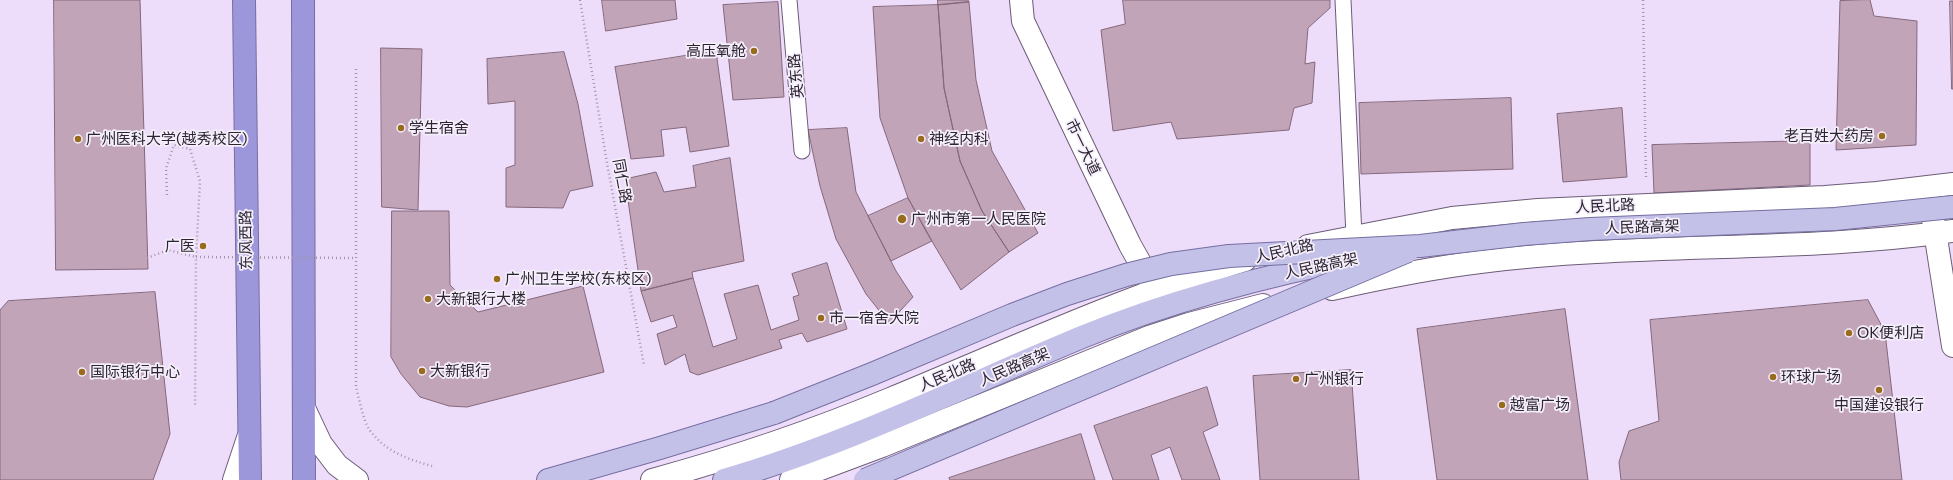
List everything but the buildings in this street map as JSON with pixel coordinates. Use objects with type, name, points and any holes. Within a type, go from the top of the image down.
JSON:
[{"type":"highway","name":"东风西路","points":[[244,0],[250,480]]},
{"type":"highway","points":[[303,0],[304,480]]},
{"type":"main road","name":"市一大道","points":[[1021,0],[1023,21],[1130,245],[1155,291]]},
{"type":"main road","name":"人民北路","points":[[652,480],[768,445],[888,400],[1001,352],[1155,291],[1258,256],[1452,218],[1538,210],[1832,196],[1926,188],[1953,184]]},
{"type":"main road","points":[[1926,188],[1945,232],[1953,346]]},
{"type":"main road","name":"人民路高架","points":[[724,480],[796,458],[1082,337],[1138,316],[1274,276],[1420,246],[1532,234],[1590,229],[1783,222],[1889,214],[1953,207]]},
{"type":"main road","points":[[791,480],[882,446],[1149,337],[1242,310],[1345,286],[1473,263],[1540,256],[1598,252],[1854,242],[1945,232]]},
{"type":"main road","points":[[548,480],[774,413],[872,374],[1012,315],[1126,275],[1171,264],[1229,256],[1420,246]]},
{"type":"main road","points":[[865,480],[1420,246]]},
{"type":"main road","points":[[305,410],[321,444],[337,465],[357,480]]},
{"type":"main road","points":[[234,480],[249,437]]},
{"type":"main road","points":[[238,480],[249,437]]},
{"type":"lane","name":"英东路","points":[[789,0],[802,151]]},
{"type":"lane","points":[[1343,0],[1354,236]]},
{"type":"path","name":"同仁路","points":[[580,0],[607,163],[644,365]]},
{"type":"path","points":[[1643,0],[1646,204]]},
{"type":"path","points":[[356,68],[356,387],[368,428],[380,441],[401,457],[432,466]]},
{"type":"path","points":[[167,195],[166,168],[174,145],[190,150],[200,181],[196,257],[195,406]]},
{"type":"path","points":[[147,258],[168,250],[196,257],[355,258]]},
{"type":"place","name":"高压氧舱","points":[[754,51]]},
{"type":"place","name":"学生宿舍","points":[[401,128]]},
{"type":"place","name":"老百姓大药房","points":[[1882,136]]},
{"type":"place","name":"广州医科大学(越秀校区)","points":[[78,139]]},
{"type":"place","name":"神经内科","points":[[921,139]]},
{"type":"place","name":"广州市第一人民医院","points":[[902,219]]},
{"type":"place","name":"广医","points":[[203,246]]},
{"type":"place","name":"广州卫生学校(东校区)","points":[[497,279]]},
{"type":"place","name":"大新银行大楼","points":[[428,299]]},
{"type":"place","name":"市一宿舍大院","points":[[821,318]]},
{"type":"place","name":"OK便利店","points":[[1849,333]]},
{"type":"place","name":"大新银行","points":[[422,371]]},
{"type":"place","name":"国际银行中心","points":[[82,372]]},
{"type":"place","name":"环球广场","points":[[1773,377]]},
{"type":"place","name":"广州银行","points":[[1296,379]]},
{"type":"place","name":"中国建设银行","points":[[1879,390]]},
{"type":"place","name":"越富广场","points":[[1502,405]]}]
